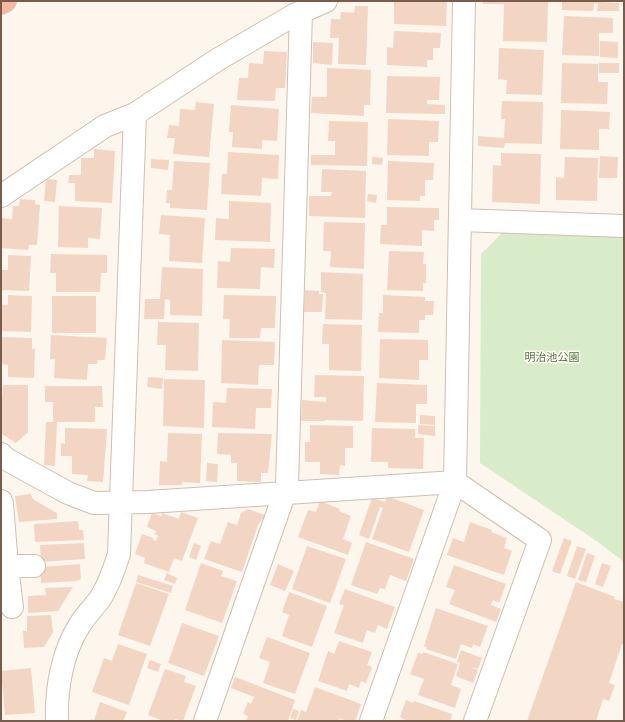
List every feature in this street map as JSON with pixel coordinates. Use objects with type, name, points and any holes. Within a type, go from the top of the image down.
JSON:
[{"type":"highway","points":[[1,3],[5,1]]},
{"type":"street","points":[[1,196],[105,126],[135,114],[218,60],[301,12],[326,1]]},
{"type":"street","points":[[371,721],[455,482],[464,1]]},
{"type":"street","points":[[205,721],[287,486],[301,12]]},
{"type":"street","points":[[56,721],[59,680],[68,651],[79,626],[99,600],[111,579],[119,554],[135,114]]},
{"type":"street","points":[[460,220],[624,226]]},
{"type":"street","points":[[1,454],[6,459],[68,494],[94,503],[121,503],[455,482],[540,540],[475,721]]},
{"type":"street","points":[[1,501],[12,607]]},
{"type":"street","points":[[7,566],[34,566]]},
{"type":"green space","name":"明治池公園","points":[[502,233],[624,237],[624,562],[598,542],[480,463],[481,254]]},
{"type":"building","points":[[394,1],[447,1],[446,26],[394,24]]},
{"type":"building","points":[[483,1],[548,1],[547,42],[503,41],[504,4],[483,4]]},
{"type":"building","points":[[562,1],[602,1],[619,3],[619,11],[597,11],[598,4],[594,3],[593,11],[562,10]]},
{"type":"building","points":[[355,6],[368,6],[366,65],[338,64],[339,38],[330,38],[331,19],[340,19],[341,12],[354,13]]},
{"type":"building","points":[[564,16],[613,18],[613,33],[599,33],[599,56],[562,55]]},
{"type":"building","points":[[394,31],[441,33],[440,48],[433,48],[433,60],[427,60],[427,67],[387,65],[387,47],[393,48]]},
{"type":"building","points":[[600,41],[618,42],[618,58],[600,57]]},
{"type":"building","points":[[313,42],[333,43],[332,65],[313,63]]},
{"type":"building","points":[[499,48],[544,50],[542,95],[506,94],[507,80],[498,79]]},
{"type":"building","points":[[264,51],[287,52],[285,88],[276,88],[275,101],[237,100],[239,78],[248,78],[249,63],[263,64]]},
{"type":"building","points":[[562,63],[598,64],[598,82],[608,82],[607,104],[561,103]]},
{"type":"building","points":[[599,63],[619,63],[619,73],[599,73]]},
{"type":"building","points":[[327,68],[371,70],[370,105],[364,105],[364,116],[311,113],[312,97],[327,97]]},
{"type":"building","points":[[387,76],[440,77],[439,100],[427,100],[427,104],[445,105],[445,114],[386,113]]},
{"type":"building","points":[[502,101],[543,102],[542,144],[505,143],[504,148],[478,146],[478,136],[504,138],[505,119],[501,119]]},
{"type":"building","points":[[196,102],[214,104],[209,157],[173,154],[175,138],[167,138],[169,125],[179,126],[180,109],[195,110]]},
{"type":"building","points":[[231,105],[279,109],[277,141],[262,140],[262,149],[232,147],[233,132],[229,132]]},
{"type":"building","points":[[561,110],[610,112],[609,129],[599,129],[599,150],[560,149]]},
{"type":"building","points":[[388,119],[439,121],[438,142],[429,142],[429,156],[387,155]]},
{"type":"building","points":[[329,121],[368,122],[367,166],[311,165],[311,155],[335,155],[335,141],[328,141]]},
{"type":"building","points":[[94,149],[115,151],[112,203],[75,201],[75,183],[68,183],[69,175],[81,175],[81,158],[94,158]]},
{"type":"building","points":[[228,152],[279,155],[278,179],[262,178],[261,196],[221,194],[222,174],[227,174]]},
{"type":"building","points":[[501,153],[541,154],[540,204],[492,202],[493,165],[501,166]]},
{"type":"building","points":[[600,156],[618,157],[617,178],[599,178]]},
{"type":"building","points":[[372,157],[383,158],[382,165],[372,164]]},
{"type":"building","points":[[565,157],[598,158],[597,201],[556,200],[556,177],[564,178]]},
{"type":"building","points":[[151,159],[169,160],[168,170],[151,168]]},
{"type":"building","points":[[174,161],[210,163],[207,210],[170,208],[170,203],[166,203],[167,190],[172,190]]},
{"type":"building","points":[[388,161],[434,163],[433,180],[425,180],[425,196],[420,196],[420,201],[387,200]]},
{"type":"building","points":[[322,169],[366,171],[365,218],[309,216],[309,196],[331,196],[332,192],[321,192]]},
{"type":"building","points":[[46,179],[57,180],[55,202],[44,201]]},
{"type":"building","points":[[368,194],[377,195],[376,203],[367,201]]},
{"type":"building","points":[[20,199],[35,200],[35,204],[40,205],[37,245],[29,245],[28,250],[1,248],[1,218],[12,219],[13,206],[19,206]]},
{"type":"building","points":[[229,201],[271,203],[270,242],[215,240],[216,218],[229,219]]},
{"type":"building","points":[[59,206],[102,208],[100,239],[88,238],[88,248],[58,247]]},
{"type":"building","points":[[387,207],[439,208],[439,220],[434,220],[434,231],[422,230],[422,246],[380,244],[381,225],[387,225]]},
{"type":"building","points":[[161,215],[205,218],[202,263],[169,261],[170,235],[159,234]]},
{"type":"building","points":[[324,222],[365,223],[364,269],[330,267],[331,251],[323,251]]},
{"type":"building","points":[[231,248],[275,249],[274,268],[261,267],[260,289],[217,288],[218,261],[230,262]]},
{"type":"building","points":[[389,251],[424,252],[423,264],[426,264],[426,283],[423,283],[423,291],[387,290]]},
{"type":"building","points":[[51,254],[107,255],[107,273],[101,273],[100,292],[56,292],[56,273],[50,273]]},
{"type":"building","points":[[8,255],[31,256],[29,291],[1,290],[1,270],[8,270]]},
{"type":"building","points":[[162,267],[203,269],[202,316],[170,315],[170,300],[165,299],[164,319],[144,319],[145,299],[160,299]]},
{"type":"building","points":[[321,272],[363,274],[362,320],[325,319],[326,293],[321,292]]},
{"type":"building","points":[[305,290],[319,291],[319,294],[323,294],[322,312],[304,312]]},
{"type":"building","points":[[8,295],[32,296],[31,332],[1,331],[1,305],[8,305]]},
{"type":"building","points":[[224,295],[276,296],[275,328],[261,328],[260,338],[229,338],[230,319],[223,319]]},
{"type":"building","points":[[383,295],[425,297],[425,301],[434,301],[433,315],[425,315],[425,320],[419,320],[419,333],[378,332],[379,313],[383,313]]},
{"type":"building","points":[[52,296],[96,296],[96,333],[52,333]]},
{"type":"building","points":[[158,322],[199,323],[198,371],[165,370],[166,345],[157,345]]},
{"type":"building","points":[[323,324],[362,325],[361,371],[329,370],[329,344],[322,344]]},
{"type":"building","points":[[51,335],[107,338],[105,360],[98,360],[97,364],[88,364],[87,380],[54,378],[55,359],[50,359]]},
{"type":"building","points":[[1,337],[32,338],[32,349],[35,349],[34,378],[8,377],[8,365],[1,364]]},
{"type":"building","points":[[380,339],[428,340],[428,360],[419,360],[419,380],[379,378]]},
{"type":"building","points":[[222,340],[275,342],[274,365],[259,365],[258,385],[221,383]]},
{"type":"building","points":[[315,375],[364,376],[363,421],[301,421],[302,400],[326,402],[326,397],[314,397]]},
{"type":"building","points":[[148,377],[163,378],[162,389],[147,387]]},
{"type":"building","points":[[164,379],[205,380],[204,428],[163,426]]},
{"type":"building","points":[[377,383],[427,385],[427,404],[416,404],[416,423],[375,422]]},
{"type":"building","points":[[3,385],[28,385],[28,432],[16,443],[2,434],[1,400]]},
{"type":"building","points":[[45,386],[102,386],[103,407],[95,407],[95,422],[57,422],[55,466],[44,465],[46,422],[53,422],[53,402],[45,402]]},
{"type":"building","points":[[227,388],[272,389],[271,408],[256,408],[255,429],[212,427],[213,402],[226,403]]},
{"type":"building","points":[[420,415],[435,416],[435,425],[420,424]]},
{"type":"building","points":[[310,425],[353,426],[353,448],[345,448],[345,466],[340,465],[339,475],[320,474],[320,462],[305,462],[305,442],[310,442]]},
{"type":"building","points":[[418,425],[435,426],[435,436],[418,434]]},
{"type":"building","points":[[65,428],[107,429],[103,482],[87,481],[88,475],[72,474],[72,456],[61,456],[61,443],[65,444]]},
{"type":"building","points":[[372,428],[415,429],[415,438],[424,438],[423,469],[388,468],[388,462],[371,462]]},
{"type":"building","points":[[168,433],[202,434],[200,483],[182,482],[182,485],[159,485],[160,461],[167,462]]},
{"type":"building","points":[[218,433],[272,434],[268,473],[261,473],[261,482],[237,481],[237,463],[231,463],[231,455],[217,454]]},
{"type":"building","points":[[207,463],[218,464],[217,482],[206,481]]},
{"type":"building","points":[[31,494],[32,498],[36,501],[57,513],[57,519],[19,522],[15,496]]},
{"type":"building","points":[[387,496],[424,510],[409,552],[372,539],[383,508],[380,507],[369,539],[359,535],[372,498],[385,502]]},
{"type":"building","points":[[320,501],[340,509],[339,511],[351,516],[343,539],[352,543],[348,555],[298,537],[308,510],[316,512]]},
{"type":"building","points":[[248,509],[265,515],[258,525],[242,572],[204,559],[211,541],[220,544],[228,522],[237,525],[241,513]]},
{"type":"building","points":[[181,512],[198,518],[182,561],[174,558],[169,572],[144,563],[145,558],[135,554],[142,534],[153,538],[153,540],[156,541],[158,535],[154,534],[156,531],[147,527],[152,513],[161,516],[162,513],[179,519]]},
{"type":"building","points":[[78,521],[79,530],[83,530],[84,540],[35,542],[34,524]]},
{"type":"building","points":[[470,522],[492,530],[491,532],[507,538],[504,548],[512,551],[504,575],[447,555],[453,538],[464,542]]},
{"type":"building","points":[[564,538],[572,541],[560,574],[552,571]]},
{"type":"building","points":[[366,542],[414,559],[406,581],[390,575],[385,589],[380,588],[377,594],[351,585]]},
{"type":"building","points":[[84,543],[85,559],[41,562],[40,545]]},
{"type":"building","points":[[194,543],[201,546],[196,560],[189,557]]},
{"type":"building","points":[[307,546],[346,559],[330,603],[292,589]]},
{"type":"building","points":[[577,546],[586,549],[575,579],[567,576]]},
{"type":"building","points":[[587,553],[595,556],[586,582],[578,580]]},
{"type":"building","points":[[201,563],[223,571],[221,576],[237,581],[222,623],[185,610]]},
{"type":"building","points":[[602,563],[611,566],[603,587],[595,584]]},
{"type":"building","points":[[80,564],[81,579],[76,581],[41,583],[40,567]]},
{"type":"building","points":[[278,564],[294,571],[285,591],[270,585]]},
{"type":"building","points":[[454,565],[506,584],[499,603],[493,600],[491,605],[501,609],[496,622],[449,604],[455,590],[446,587]]},
{"type":"building","points":[[167,573],[177,578],[175,584],[164,580]]},
{"type":"building","points":[[138,575],[173,586],[171,593],[136,582]]},
{"type":"building","points":[[576,582],[624,602],[624,644],[622,644],[609,683],[615,685],[609,701],[603,699],[596,721],[527,721]]},
{"type":"building","points":[[136,583],[169,594],[150,646],[118,635]]},
{"type":"building","points":[[73,587],[58,611],[28,613],[28,596],[46,595],[45,588]]},
{"type":"building","points":[[345,589],[395,607],[387,629],[378,625],[375,633],[367,630],[363,643],[334,633],[344,605],[339,604]]},
{"type":"building","points":[[289,592],[327,606],[312,647],[282,636],[289,615],[282,612]]},
{"type":"building","points":[[436,608],[488,626],[480,647],[473,644],[472,648],[461,644],[456,659],[426,649],[427,647],[424,646]]},
{"type":"building","points":[[51,615],[53,632],[44,647],[24,648],[23,631],[27,631],[27,616]]},
{"type":"building","points":[[182,623],[219,636],[204,676],[168,663]]},
{"type":"building","points":[[267,637],[310,653],[295,694],[263,683],[270,662],[259,658]]},
{"type":"building","points":[[339,641],[372,652],[367,665],[372,667],[366,683],[361,681],[359,688],[349,684],[347,691],[318,681],[328,651],[334,654]]},
{"type":"building","points":[[118,644],[147,654],[129,705],[92,692],[104,658],[112,661]]},
{"type":"building","points":[[461,650],[482,658],[478,669],[469,666],[478,670],[473,683],[456,676],[460,663],[457,662]]},
{"type":"building","points":[[423,652],[458,664],[451,685],[461,689],[455,708],[418,695],[424,679],[410,674],[418,653],[423,654]]},
{"type":"building","points":[[150,660],[161,664],[158,672],[147,668]]},
{"type":"building","points":[[31,668],[35,713],[5,715],[1,671]]},
{"type":"building","points":[[165,669],[186,676],[184,682],[196,686],[183,721],[175,719],[174,721],[164,721],[148,715]]},
{"type":"building","points":[[235,677],[295,700],[288,721],[246,721],[248,716],[243,714],[248,702],[251,704],[254,697],[231,688]]},
{"type":"building","points":[[315,687],[361,704],[355,721],[346,721],[339,718],[338,721],[297,721],[301,710],[306,712]]},
{"type":"building","points":[[406,700],[413,703],[414,701],[452,714],[450,721],[407,721],[400,717]]},
{"type":"building","points":[[100,702],[127,712],[123,721],[90,721],[91,719],[94,720]]},
{"type":"building","points":[[293,709],[299,711],[296,720],[290,718]]}]
